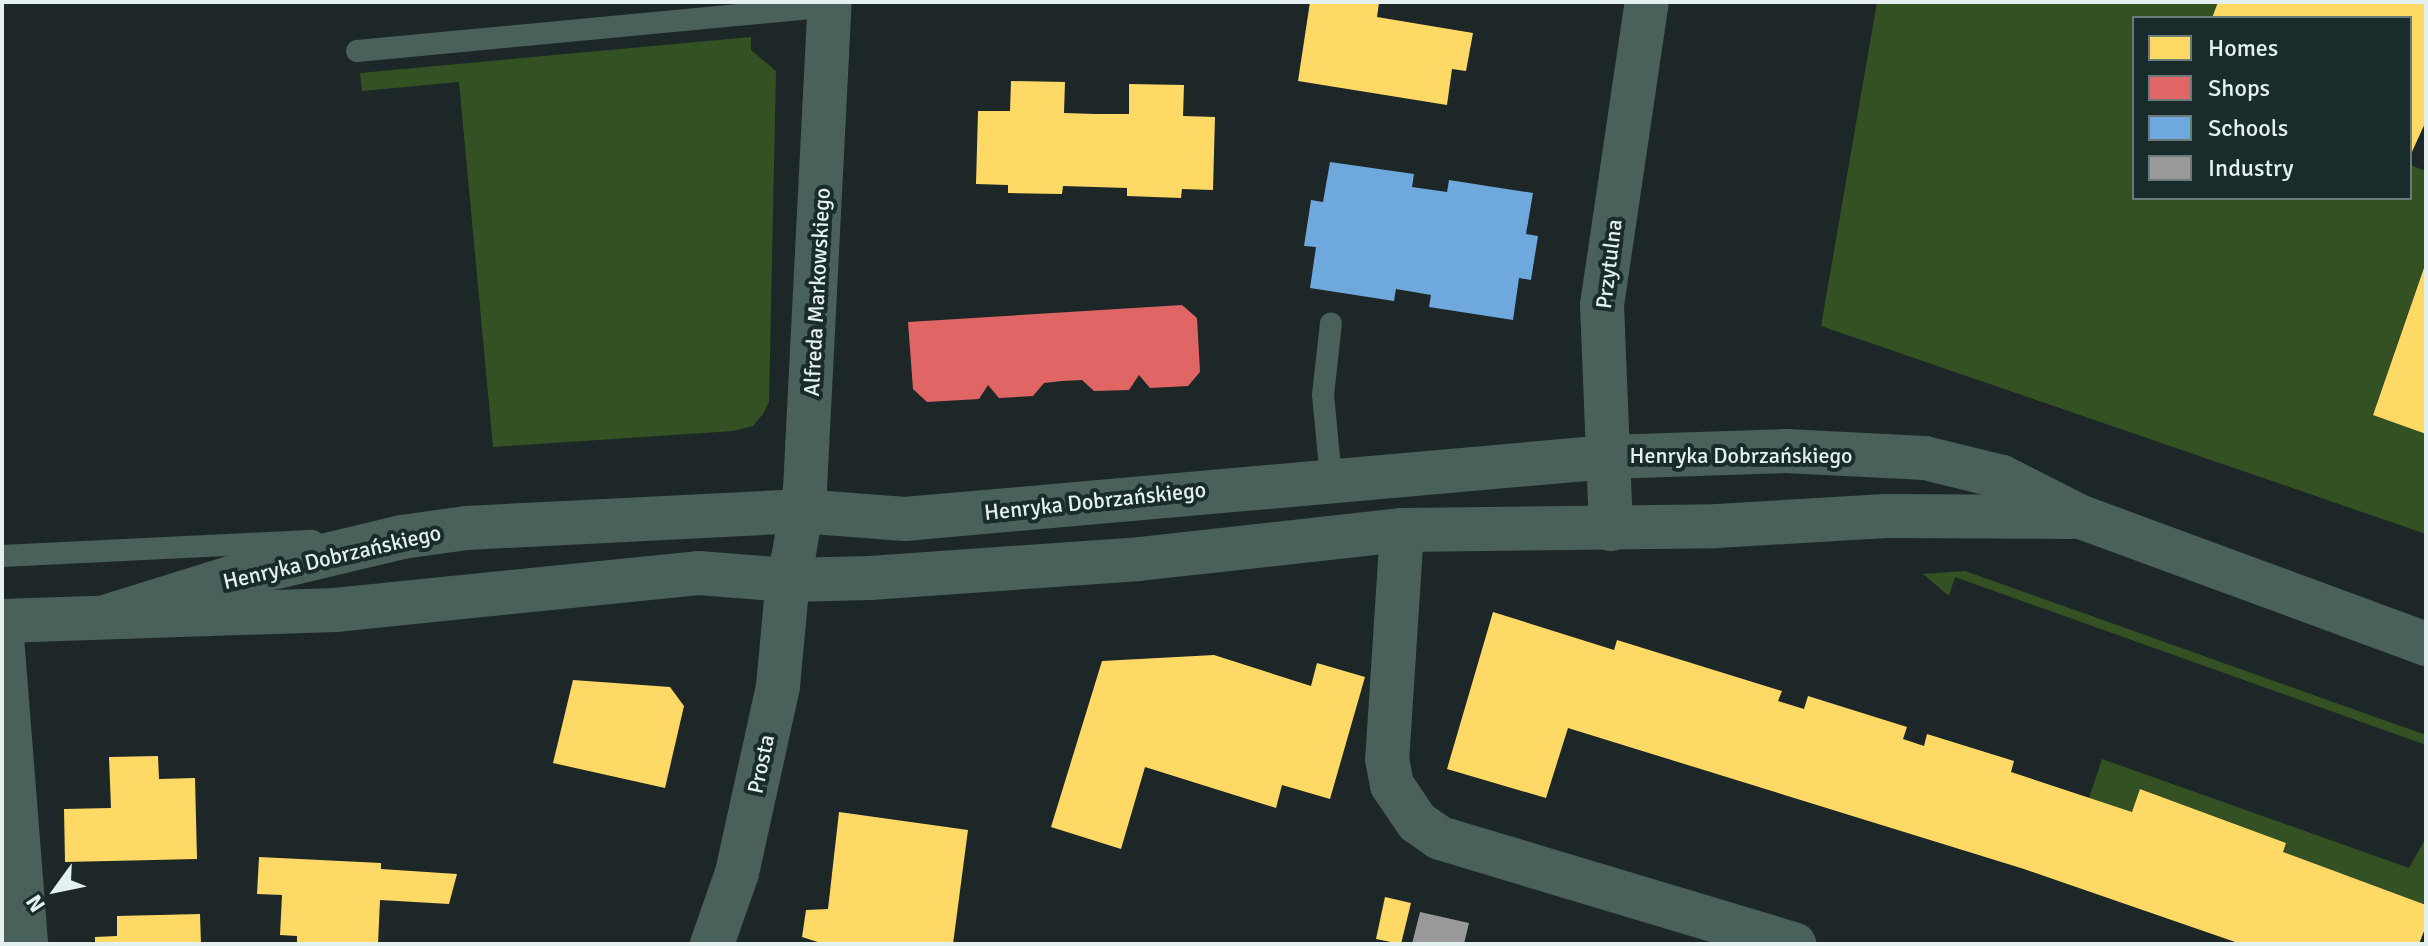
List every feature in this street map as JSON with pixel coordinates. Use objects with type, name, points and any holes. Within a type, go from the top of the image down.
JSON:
[{"type":"street","name":"Przytulna","points":[[1611,529],[1602,305],[1647,2]]},
{"type":"street","name":"Alfreda Markowskiego","points":[[790,580],[810,438],[830,4]]},
{"type":"street","name":"Henryka Dobrzańskiego","points":[[108,616],[230,578],[402,537],[800,511],[905,519],[1331,479],[1608,457],[1786,451],[1925,458],[2002,477],[2081,517],[2426,644]]},
{"type":"street","name":"Henryka Dobrzańskiego","points":[[2,621],[335,610],[698,573],[790,580],[1139,559],[1402,530],[1611,529],[1886,516],[2081,517]]},
{"type":"street","points":[[1402,530],[1387,759],[1392,785],[1417,822],[1440,838],[1794,944]]},
{"type":"street","name":"Prosta","points":[[712,944],[737,873],[778,686],[790,580]]},
{"type":"street","points":[[2,637],[26,944]]},
{"type":"lane","points":[[357,51],[830,4]]},
{"type":"lane","points":[[1331,323],[1323,395],[1331,479]]},
{"type":"lane","points":[[2,556],[402,537]]},
{"type":"green space","points":[[1877,2],[2218,2],[2213,16],[2132,16],[2132,200],[2412,200],[2412,166],[2426,171],[2426,261],[2373,414],[2426,434],[2426,534],[1821,326]]},
{"type":"green space","points":[[751,37],[751,50],[776,71],[769,402],[763,414],[753,426],[733,431],[493,447],[459,82],[362,91],[360,73]]},
{"type":"green space","points":[[1965,571],[2426,735],[2426,745],[1955,577],[1949,596],[1923,574]]},
{"type":"green space","points":[[2102,759],[2409,868],[2426,838],[2426,905],[2283,852],[2285,843],[2141,789],[2132,812],[2089,798]]},
{"type":"building: Homes","points":[[1310,2],[1379,3],[1377,17],[1473,33],[1466,71],[1452,69],[1447,105],[1298,81]]},
{"type":"building: Homes","points":[[2218,2],[2426,4],[2426,121],[2412,152],[2412,16],[2213,16]]},
{"type":"building: Homes","points":[[1011,81],[1065,82],[1064,113],[1096,114],[1129,114],[1129,84],[1184,85],[1183,116],[1215,117],[1213,190],[1182,189],[1181,198],[1127,196],[1127,188],[1063,186],[1062,194],[1008,193],[1008,185],[976,184],[978,111],[1010,111]]},
{"type":"building: Homes","points":[[2426,262],[2426,434],[2373,415]]},
{"type":"building: Homes","points":[[1493,612],[1614,650],[1617,640],[1782,691],[1778,701],[1804,709],[1808,696],[1907,727],[1903,739],[1924,746],[1927,734],[2014,761],[2011,772],[2132,812],[2140,789],[2286,843],[2283,852],[2426,905],[2426,926],[2419,944],[2241,944],[2024,869],[1568,728],[1546,798],[1447,769]]},
{"type":"building: Homes","points":[[1214,655],[1311,686],[1317,663],[1365,677],[1330,799],[1282,785],[1276,808],[1145,767],[1121,849],[1051,827],[1102,661]]},
{"type":"building: Homes","points":[[573,680],[670,687],[684,706],[665,788],[553,763]]},
{"type":"building: Homes","points":[[158,756],[159,779],[195,778],[197,859],[65,862],[64,809],[111,808],[109,757]]},
{"type":"building: Homes","points":[[839,812],[968,830],[953,944],[824,944],[802,937],[806,910],[828,909]]},
{"type":"building: Homes","points":[[259,857],[381,863],[381,869],[457,874],[449,904],[380,900],[378,944],[297,944],[297,936],[280,935],[282,895],[257,894]]},
{"type":"building: Homes","points":[[1385,897],[1411,903],[1401,944],[1376,939]]},
{"type":"building: Homes","points":[[200,914],[201,944],[95,944],[95,937],[117,936],[117,916]]},
{"type":"building: Shops","points":[[1182,305],[1197,318],[1200,372],[1188,386],[1150,388],[1139,375],[1129,390],[1094,391],[1082,380],[1062,381],[1044,383],[1033,396],[999,398],[988,385],[979,399],[927,402],[913,389],[908,322]]},
{"type":"building: Schools","points":[[1330,162],[1414,174],[1412,187],[1447,192],[1449,180],[1533,193],[1526,234],[1538,236],[1531,280],[1519,278],[1513,320],[1429,307],[1431,295],[1396,289],[1394,301],[1310,288],[1316,247],[1304,246],[1311,200],[1323,202]]},
{"type":"building: Industry","points":[[1420,912],[1469,923],[1464,944],[1412,944]]}]
